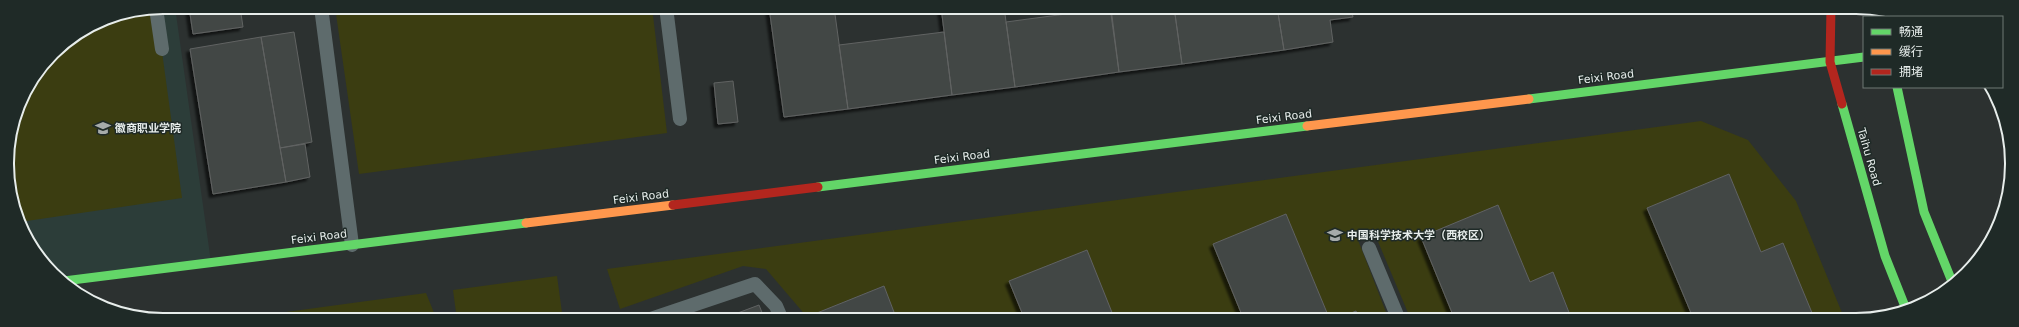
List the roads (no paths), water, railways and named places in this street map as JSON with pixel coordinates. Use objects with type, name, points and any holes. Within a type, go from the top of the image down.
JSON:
[{"type":"main road","name":"Taihu Road","points":[[1831,14],[1830,62],[1885,256],[1904,305]]},
{"type":"main road","name":"Feixi Road","points":[[69,279],[1863,57]]},
{"type":"main road","points":[[1897,88],[1924,212],[1951,279]]},
{"type":"lane","points":[[157,14],[162,49]]},
{"type":"lane","points":[[322,14],[352,245]]},
{"type":"lane","points":[[667,14],[680,119]]},
{"type":"lane","points":[[1369,248],[1396,313]]},
{"type":"lane","points":[[669,313],[755,284],[776,306],[779,313]]},
{"type":"place","name":"徽商职业学院","points":[[103,128]]},
{"type":"place","name":"中国科学技术大学（西校区）","points":[[1335,235]]}]
